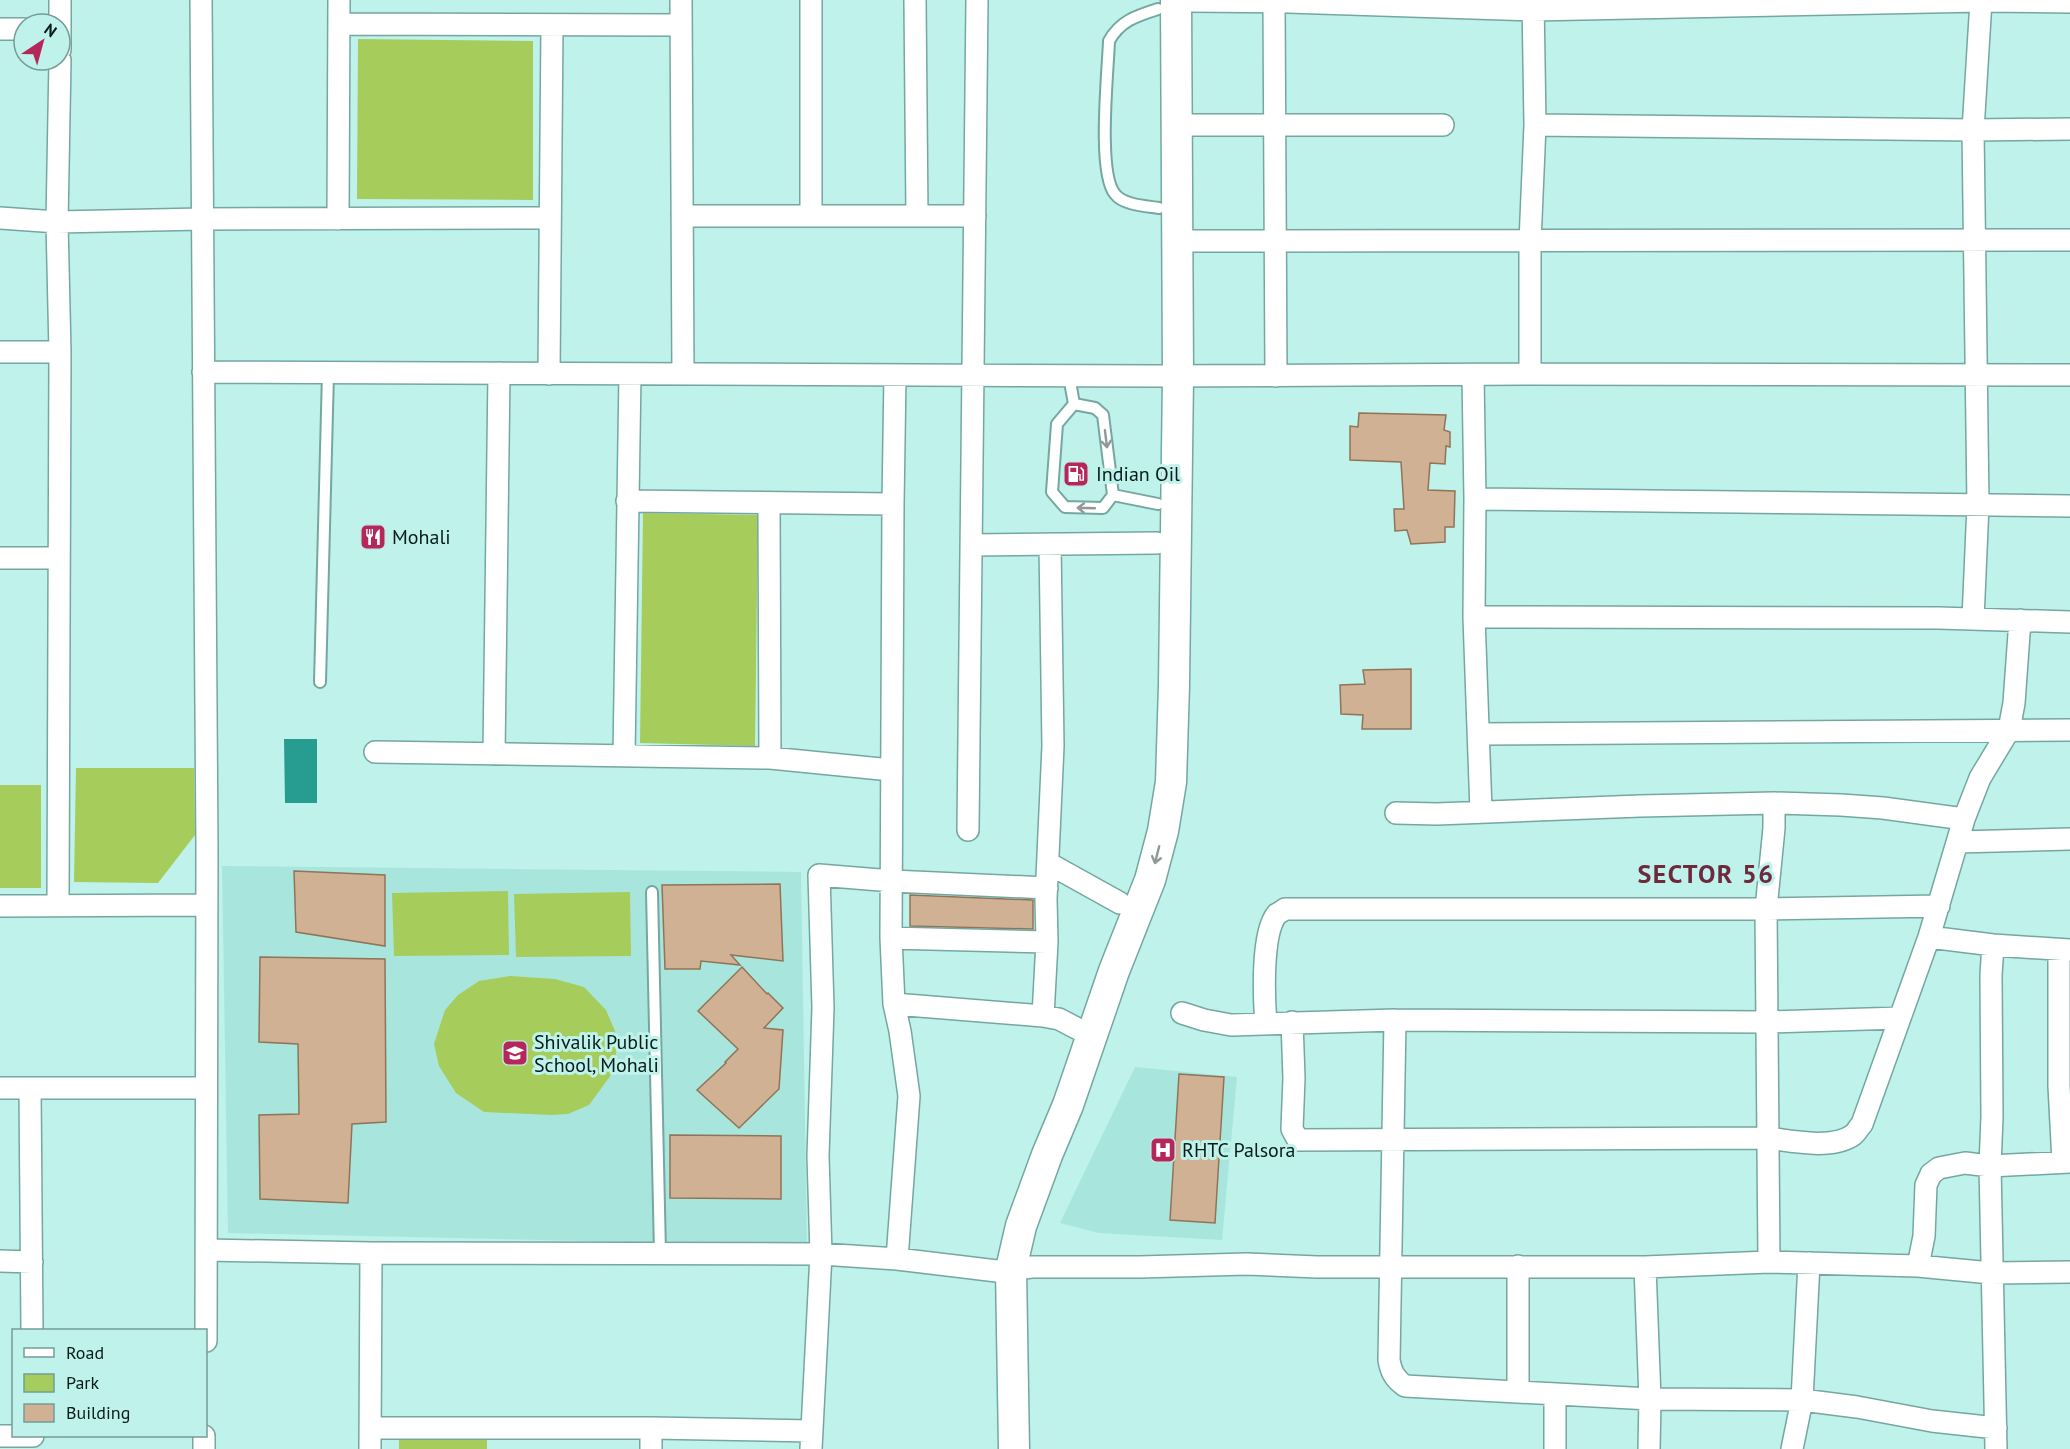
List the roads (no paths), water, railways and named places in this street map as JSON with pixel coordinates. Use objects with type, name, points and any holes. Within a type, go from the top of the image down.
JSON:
[{"type":"street","points":[[201,0],[207,850],[205,905],[206,1329]]},
{"type":"street","points":[[338,219],[339,0]]},
{"type":"street","points":[[681,0],[683,374]]},
{"type":"street","points":[[811,0],[811,216]]},
{"type":"street","points":[[915,0],[916,216]]},
{"type":"street","points":[[968,830],[977,0]]},
{"type":"street","points":[[1276,376],[1276,125],[1283,1]]},
{"type":"street","points":[[1170,3],[1283,1],[1533,5],[2070,2]]},
{"type":"street","points":[[1973,619],[1978,505],[1973,130],[1981,1]]},
{"type":"street","points":[[996,1449],[1004,1270],[1086,1032],[1120,903],[1145,824],[1155,762],[1158,504],[1177,241],[1176,125],[1170,3]]},
{"type":"street","points":[[1086,1032],[1114,972],[1150,880],[1171,782],[1174,685],[1168,376],[1159,208],[1170,3]]},
{"type":"street","points":[[1530,374],[1530,242],[1535,124],[1533,5]]},
{"type":"street","points":[[339,24],[681,25]]},
{"type":"street","points":[[549,374],[552,25]]},
{"type":"street","points":[[58,905],[60,352],[57,222],[60,72]]},
{"type":"street","points":[[1535,124],[1973,130],[2070,129]]},
{"type":"street","points":[[1176,125],[1443,125]]},
{"type":"street","points":[[682,216],[975,216]]},
{"type":"street","points":[[0,218],[57,222],[202,219],[550,218]]},
{"type":"street","points":[[1177,241],[2070,240]]},
{"type":"street","points":[[0,352],[60,352]]},
{"type":"street","points":[[203,372],[1069,376],[2070,375]]},
{"type":"street","points":[[494,754],[499,373]]},
{"type":"street","points":[[624,756],[630,374]]},
{"type":"street","points":[[895,375],[892,504],[891,938],[894,1004],[909,1096],[897,1259]]},
{"type":"street","points":[[1473,375],[1474,617],[1481,811]]},
{"type":"street","points":[[1475,499],[2070,506]]},
{"type":"street","points":[[627,501],[892,504]]},
{"type":"street","points":[[769,503],[770,758]]},
{"type":"street","points":[[972,545],[1157,543]]},
{"type":"street","points":[[1043,1016],[1053,746],[1050,544]]},
{"type":"street","points":[[0,558],[59,558]]},
{"type":"street","points":[[1474,617],[1973,619],[2070,622]]},
{"type":"street","points":[[1292,1022],[1294,1078],[1292,1129],[1298,1140],[1768,1138],[1808,1143],[1832,1142],[1854,1135],[1862,1124],[1929,937],[1964,819],[1980,778],[2009,730],[2014,704],[2020,620]]},
{"type":"street","points":[[1479,734],[2070,730]]},
{"type":"street","points":[[375,752],[770,758],[891,770]]},
{"type":"street","points":[[1769,1262],[1766,909],[1774,828],[1774,804]]},
{"type":"street","points":[[1396,813],[1437,814],[1481,811],[1840,804],[1964,819]]},
{"type":"street","points":[[1958,842],[2070,840]]},
{"type":"street","points":[[1048,863],[1120,903]]},
{"type":"street","points":[[371,1253],[370,1439],[651,1428],[811,1440],[821,1254],[818,1156],[823,1008],[819,875],[892,881],[1047,888]]},
{"type":"street","points":[[0,906],[205,905]]},
{"type":"street","points":[[1266,1024],[1264,991],[1268,938],[1277,914],[1285,909],[1766,909],[1939,906]]},
{"type":"street","points":[[1918,1266],[1924,1236],[1926,1185],[1931,1174],[1939,1168],[1965,1163],[1990,1166],[2066,1162],[2059,1086],[2065,950],[1993,945],[1929,937]]},
{"type":"street","points":[[891,938],[1047,942]]},
{"type":"street","points":[[1395,1020],[1389,1360],[1391,1370],[1398,1381],[1405,1386],[1650,1399],[1802,1400],[1857,1407],[1932,1421],[1996,1438],[1990,1166],[1992,1117],[1990,975],[1993,945]]},
{"type":"street","points":[[894,1004],[1043,1016],[1059,1019],[1086,1032]]},
{"type":"street","points":[[1182,1013],[1231,1025],[1395,1020],[1766,1022],[1900,1018]]},
{"type":"street","points":[[0,1088],[206,1088]]},
{"type":"street","points":[[30,1088],[32,1329]]},
{"type":"street","points":[[207,1250],[371,1253],[821,1254],[1004,1270],[1246,1264],[1317,1267],[1645,1267],[1769,1262],[1918,1266],[1991,1273],[2070,1272]]},
{"type":"street","points":[[0,1261],[32,1262]]},
{"type":"street","points":[[1792,1449],[1802,1400],[1809,1263]]},
{"type":"street","points":[[1518,1266],[1518,1392]]},
{"type":"street","points":[[1645,1267],[1650,1399],[1649,1449]]},
{"type":"street","points":[[1004,1270],[1014,1449]]},
{"type":"street","points":[[1555,1394],[1555,1449]]},
{"type":"street","points":[[651,1428],[651,1449]]},
{"type":"lane","points":[[1159,208],[1121,200],[1111,187],[1104,144],[1109,41],[1123,22],[1170,3]]},
{"type":"lane","points":[[320,682],[328,373]]},
{"type":"lane","points":[[1069,376],[1074,404]]},
{"type":"lane","points":[[1074,404],[1095,408],[1104,415],[1113,495],[1103,508],[1065,507],[1052,492],[1057,424],[1074,404]]},
{"type":"lane","points":[[1113,495],[1158,504]]},
{"type":"lane","points":[[652,892],[660,1253]]},
{"type":"place","name":"Indian Oil","points":[[1076,474]]},
{"type":"place","name":"Mohali","points":[[373,537]]},
{"type":"place","name":"Shivalik Public School, Mohali","points":[[515,1053]]},
{"type":"place","name":"RHTC Palsora","points":[[1163,1150]]},
{"type":"district","name":"SECTOR 56","points":[[1706,874]]}]
